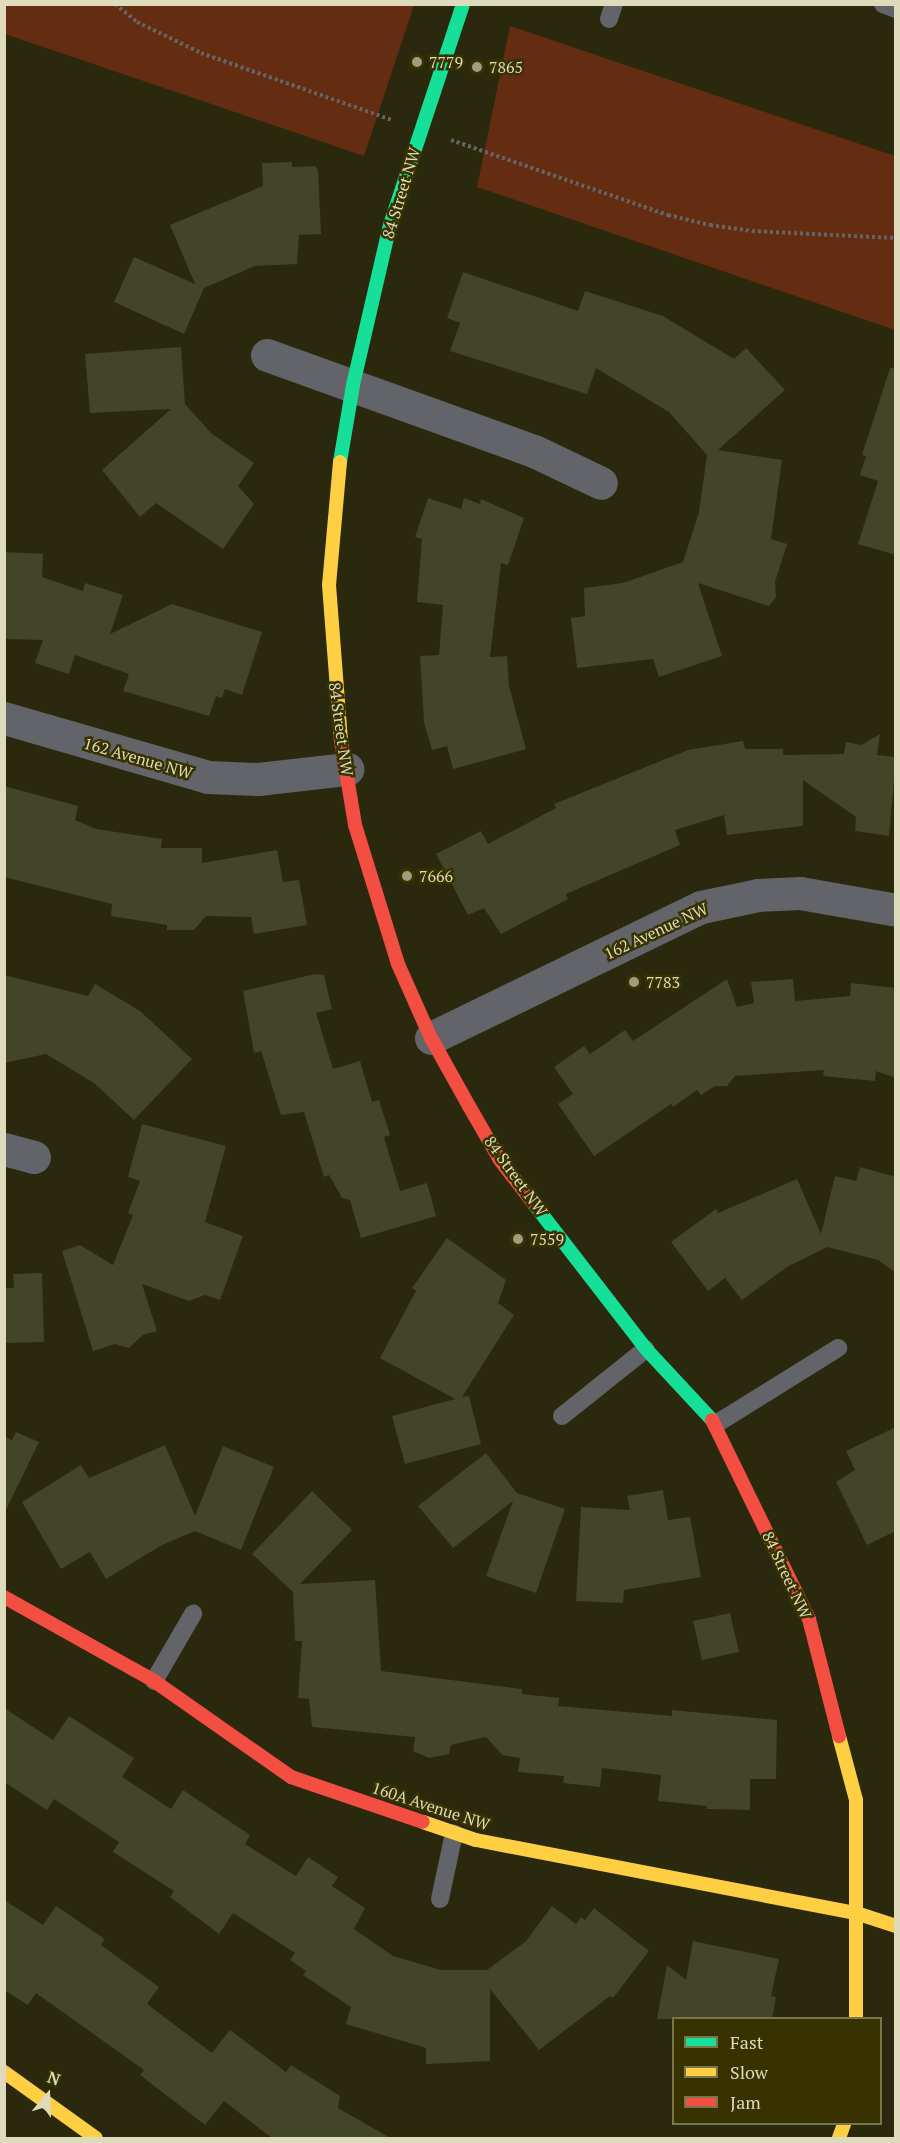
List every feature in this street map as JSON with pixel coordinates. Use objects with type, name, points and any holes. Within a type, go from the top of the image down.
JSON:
[{"type":"street","name":"84 Street NW","points":[[463,4],[390,225],[353,385],[338,476],[329,585],[334,690],[356,825],[398,964],[431,1038],[500,1160],[646,1349],[716,1424],[809,1619],[856,1800],[856,2017]]},
{"type":"street","points":[[267,355],[534,451],[601,483]]},
{"type":"street","name":"162 Avenue NW","points":[[4,718],[208,777],[258,779],[347,769]]},
{"type":"street","name":"162 Avenue NW","points":[[431,1038],[701,907],[758,895],[800,893],[896,910]]},
{"type":"street","name":"160A Avenue NW","points":[[4,1597],[154,1681],[291,1777],[476,1840],[856,1913],[896,1926]]},
{"type":"street","points":[[4,2072],[96,2139]]},
{"type":"lane","points":[[883,4],[896,9]]},
{"type":"lane","points":[[716,1424],[838,1348]]},
{"type":"lane","points":[[562,1416],[646,1349]]},
{"type":"lane","points":[[154,1681],[193,1614]]},
{"type":"lane","points":[[440,1899],[453,1833]]},
{"type":"path","points":[[115,4],[153,31],[201,53],[668,215],[710,225],[752,231],[896,238]]},
{"type":"shaded area","points":[[5,4],[414,5],[364,156],[5,34]]},
{"type":"shaded area","points":[[510,26],[895,156],[895,330],[477,187]]},
{"type":"building","points":[[292,162],[292,167],[315,166],[318,170],[321,234],[299,235],[297,264],[255,266],[204,288],[184,334],[114,302],[134,257],[195,284],[170,225],[263,186],[262,163]]},
{"type":"building","points":[[463,272],[578,311],[585,291],[663,316],[734,359],[746,348],[785,390],[718,450],[782,460],[771,539],[787,544],[775,582],[776,597],[769,606],[698,583],[722,656],[659,677],[653,659],[577,668],[571,618],[585,616],[584,588],[623,583],[683,562],[699,512],[707,455],[669,412],[596,368],[587,394],[450,351],[460,323],[447,318]]},
{"type":"building","points":[[181,347],[185,404],[211,433],[254,463],[238,486],[254,504],[223,549],[156,503],[140,517],[102,470],[171,409],[90,413],[85,354]]},
{"type":"building","points":[[890,368],[896,368],[896,555],[858,544],[878,481],[860,475],[866,456],[862,455]]},
{"type":"building","points":[[428,498],[461,509],[464,498],[480,504],[481,499],[524,518],[508,565],[501,563],[490,657],[507,656],[509,686],[526,749],[453,769],[447,746],[432,750],[424,722],[420,656],[439,655],[443,605],[417,602],[422,539],[415,537]]},
{"type":"building","points":[[4,552],[43,554],[42,577],[83,591],[85,583],[123,595],[110,634],[172,604],[262,632],[242,695],[225,689],[222,698],[216,696],[209,716],[123,691],[129,674],[75,655],[69,674],[35,663],[43,640],[4,639]]},
{"type":"building","points":[[880,734],[877,755],[896,757],[889,836],[855,831],[856,817],[803,780],[803,826],[727,835],[724,815],[675,830],[680,845],[566,894],[568,899],[501,934],[484,908],[468,915],[436,854],[481,831],[488,844],[556,808],[554,804],[688,750],[743,741],[745,749],[783,749],[783,755],[844,754],[846,742],[861,745]]},
{"type":"building","points":[[4,786],[78,806],[75,820],[96,829],[162,839],[161,848],[202,848],[202,863],[277,850],[283,882],[299,880],[307,925],[254,934],[251,917],[206,916],[194,930],[167,930],[167,925],[111,916],[112,904],[4,877]]},
{"type":"building","points":[[315,974],[324,975],[332,1009],[316,1013],[333,1069],[360,1061],[372,1102],[379,1100],[390,1135],[384,1137],[400,1191],[427,1183],[436,1216],[361,1238],[350,1200],[342,1198],[329,1175],[324,1177],[304,1112],[281,1115],[261,1051],[254,1053],[243,991]]},
{"type":"building","points":[[4,975],[88,996],[95,984],[140,1011],[192,1059],[134,1120],[94,1083],[46,1054],[4,1063]]},
{"type":"building","points":[[727,979],[737,1007],[754,1003],[751,982],[793,979],[795,1001],[850,996],[851,983],[896,988],[896,1078],[876,1071],[875,1081],[823,1076],[824,1070],[735,1076],[727,1086],[715,1086],[701,1095],[697,1090],[673,1107],[671,1104],[594,1156],[558,1104],[573,1094],[554,1067],[584,1046],[590,1054],[625,1030],[633,1041]]},
{"type":"building","points":[[142,1124],[226,1146],[205,1222],[243,1236],[220,1300],[205,1295],[189,1301],[142,1284],[157,1331],[143,1335],[129,1348],[115,1344],[93,1351],[62,1251],[80,1245],[113,1265],[133,1215],[128,1213],[140,1181],[128,1177]]},
{"type":"building","points":[[860,1167],[896,1177],[896,1273],[878,1260],[827,1247],[787,1267],[742,1300],[725,1278],[708,1291],[671,1242],[716,1209],[718,1213],[797,1179],[821,1234],[835,1176],[856,1181]]},
{"type":"building","points":[[447,1238],[506,1280],[498,1303],[514,1315],[462,1397],[469,1396],[481,1444],[405,1464],[392,1416],[455,1399],[380,1358],[416,1291],[412,1288]]},
{"type":"building","points":[[42,1273],[44,1342],[4,1343],[4,1288],[14,1288],[13,1274]]},
{"type":"building","points":[[896,1427],[896,1531],[867,1545],[836,1482],[855,1470],[846,1451]]},
{"type":"building","points":[[16,1432],[39,1442],[4,1514],[4,1436],[12,1440]]},
{"type":"building","points":[[165,1445],[195,1516],[223,1446],[274,1467],[241,1550],[195,1531],[162,1545],[106,1579],[90,1552],[61,1569],[22,1502],[81,1465],[89,1478]]},
{"type":"building","points":[[486,1453],[517,1493],[565,1509],[536,1593],[486,1576],[513,1501],[453,1548],[418,1506]]},
{"type":"building","points":[[663,1490],[668,1520],[690,1517],[701,1577],[624,1590],[623,1603],[576,1601],[581,1507],[630,1510],[627,1496]]},
{"type":"building","points":[[312,1491],[352,1530],[300,1584],[375,1580],[381,1671],[522,1689],[522,1694],[559,1698],[558,1706],[672,1716],[672,1710],[777,1720],[776,1779],[750,1779],[750,1810],[707,1809],[707,1806],[658,1801],[661,1775],[602,1768],[600,1787],[563,1783],[564,1776],[518,1772],[520,1758],[502,1755],[486,1737],[451,1745],[449,1754],[429,1758],[413,1751],[415,1737],[312,1727],[309,1699],[298,1698],[302,1641],[295,1641],[293,1592],[252,1554]]},
{"type":"building","points":[[730,1613],[739,1652],[702,1660],[693,1621]]},
{"type":"building","points":[[4,1708],[53,1740],[69,1716],[134,1758],[122,1777],[171,1809],[183,1790],[250,1835],[245,1844],[296,1876],[308,1857],[338,1877],[332,1886],[365,1908],[354,1929],[393,1956],[441,1970],[487,1970],[526,1941],[552,1906],[576,1924],[581,1917],[585,1920],[594,1908],[649,1951],[613,1998],[610,1996],[539,2050],[490,1989],[490,2061],[426,2064],[426,2048],[346,2024],[351,2007],[303,1975],[306,1971],[290,1960],[295,1953],[233,1913],[219,1934],[170,1897],[174,1891],[113,1852],[119,1842],[54,1799],[47,1810],[4,1782]]},
{"type":"building","points":[[4,1900],[43,1925],[56,1906],[105,1939],[101,1945],[159,1987],[147,2004],[212,2053],[230,2030],[286,2072],[291,2065],[340,2096],[338,2108],[392,2139],[273,2139],[224,2101],[205,2125],[140,2075],[144,2070],[36,1993],[28,2005],[4,1990]]},
{"type":"building","points":[[693,1941],[779,1959],[771,1996],[776,1997],[772,2017],[657,2019],[667,1965],[686,1980]]},
{"type":"traffic: fast","points":[[340,462],[353,385],[390,225],[463,4]]},
{"type":"traffic: fast","points":[[534,1204],[646,1349],[712,1420]]},
{"type":"traffic: slow","points":[[340,462],[329,585],[341,741]]},
{"type":"traffic: slow","points":[[839,1736],[856,1800],[856,2017]]},
{"type":"traffic: slow","points":[[423,1822],[476,1840],[856,1913],[896,1926]]},
{"type":"traffic: slow","points":[[4,2072],[96,2138]]},
{"type":"traffic: slow","points":[[839,2138],[844,2125]]},
{"type":"traffic: jam","points":[[341,741],[355,825],[398,964],[431,1038],[469,1106],[500,1160],[534,1204]]},
{"type":"traffic: jam","points":[[712,1420],[809,1619],[839,1736]]},
{"type":"traffic: jam","points":[[4,1597],[154,1681],[291,1777],[423,1822]]},
{"type":"place","name":"7779","points":[[417,62]]},
{"type":"place","name":"7865","points":[[477,67]]},
{"type":"place","name":"7666","points":[[407,876]]},
{"type":"place","name":"7783","points":[[634,982]]},
{"type":"place","name":"7559","points":[[518,1239]]}]
